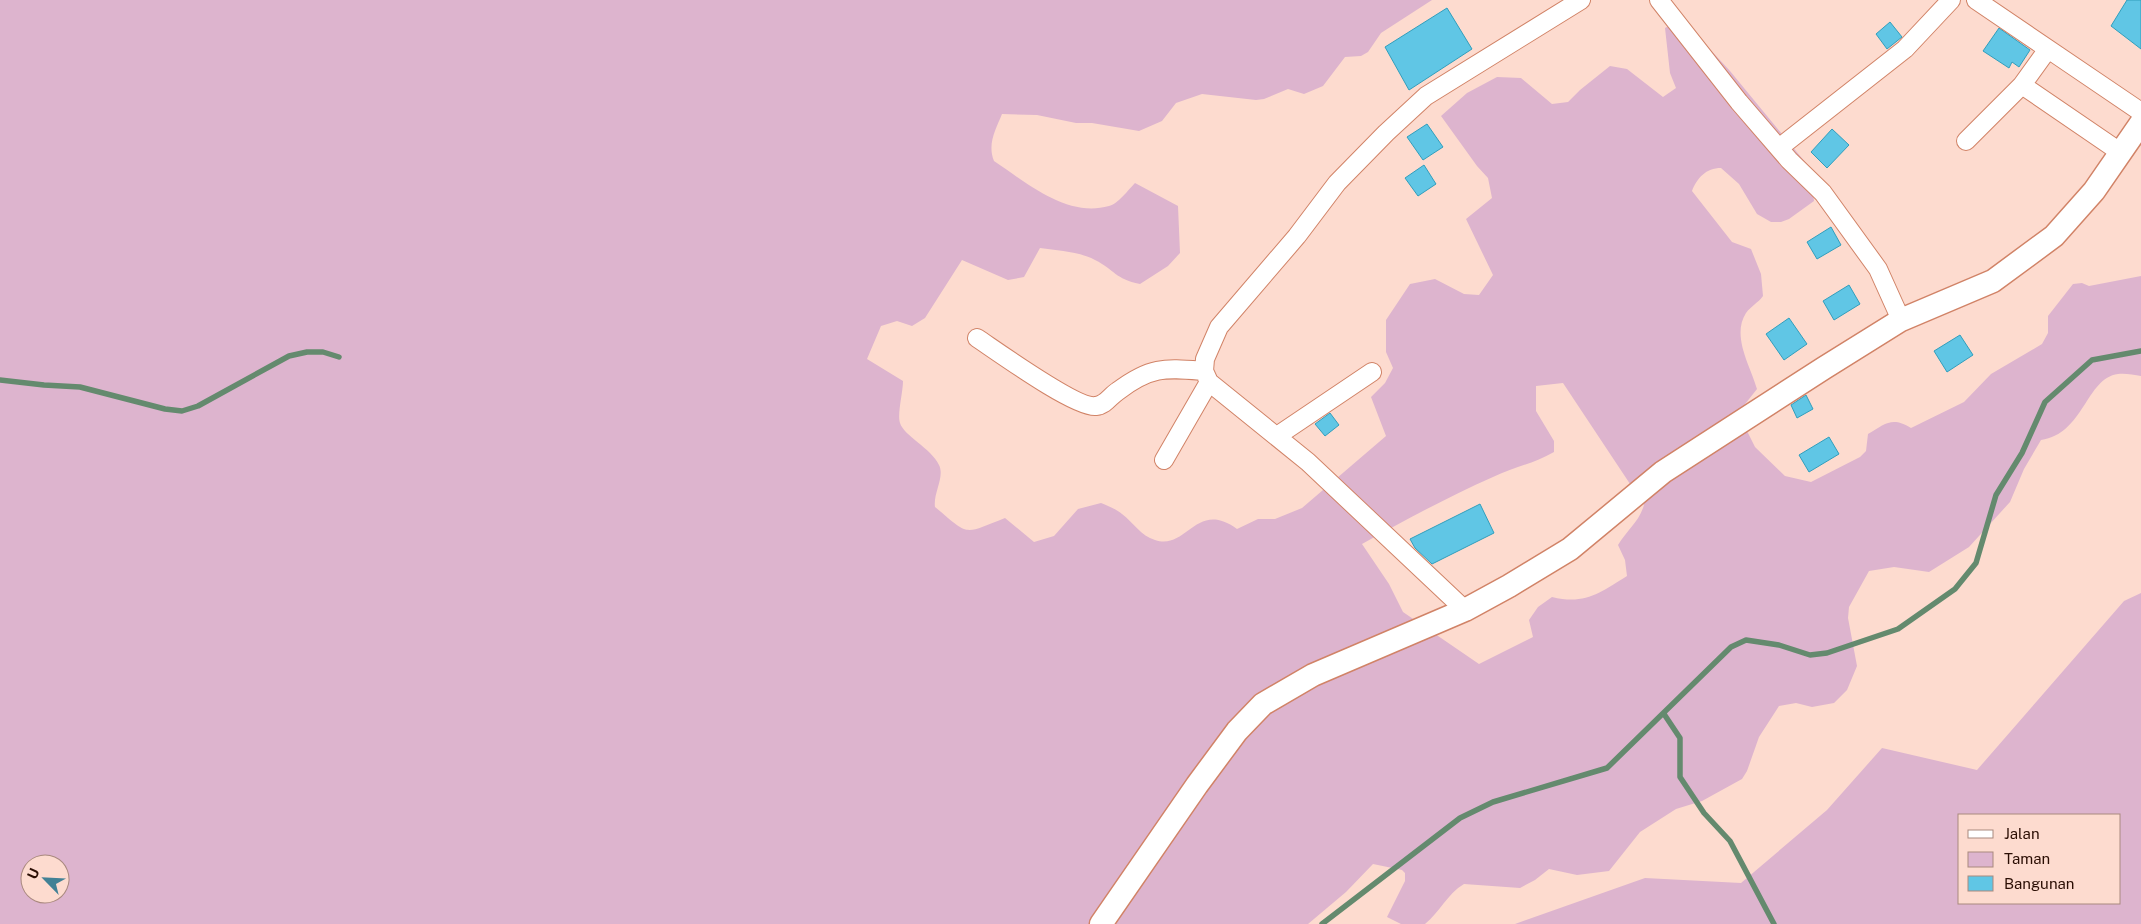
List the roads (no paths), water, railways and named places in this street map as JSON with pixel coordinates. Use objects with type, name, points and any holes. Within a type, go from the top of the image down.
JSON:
[{"type":"street","points":[[1164,460],[1206,377],[1208,347],[1219,327],[1297,236],[1337,183],[1386,133],[1426,96],[1581,0]]},
{"type":"street","points":[[1659,0],[1739,102],[1823,193],[1878,269],[1901,320]]},
{"type":"street","points":[[1780,148],[1905,49],[1951,0]]},
{"type":"street","points":[[1976,0],[2141,112]]},
{"type":"street","points":[[1966,141],[2022,85],[2048,49]]},
{"type":"street","points":[[2022,85],[2120,152]]},
{"type":"street","points":[[1101,924],[1208,769],[1237,731],[1263,704],[1313,675],[1465,610],[1570,549],[1663,472],[1901,320],[1993,281],[2054,236],[2094,191],[2141,123]]},
{"type":"street","points":[[977,338],[1071,398],[1089,406],[1099,406],[1142,374],[1156,369],[1206,377],[1242,411],[1277,436],[1396,543],[1465,610]]},
{"type":"street","points":[[1277,436],[1372,372]]},
{"type":"waterway","points":[[1322,924],[1460,818],[1493,802],[1607,768],[1731,647],[1746,640],[1779,645],[1810,655],[1827,653],[1898,629],[1955,589],[1976,563],[1996,495],[2022,453],[2045,402],[2092,360],[2141,351]]},
{"type":"waterway","points":[[0,380],[80,387],[165,409],[182,411],[198,406],[289,356],[307,352],[323,352],[339,357]]},
{"type":"waterway","points":[[1664,714],[1680,738],[1680,777],[1704,813],[1730,841],[1774,924]]}]
